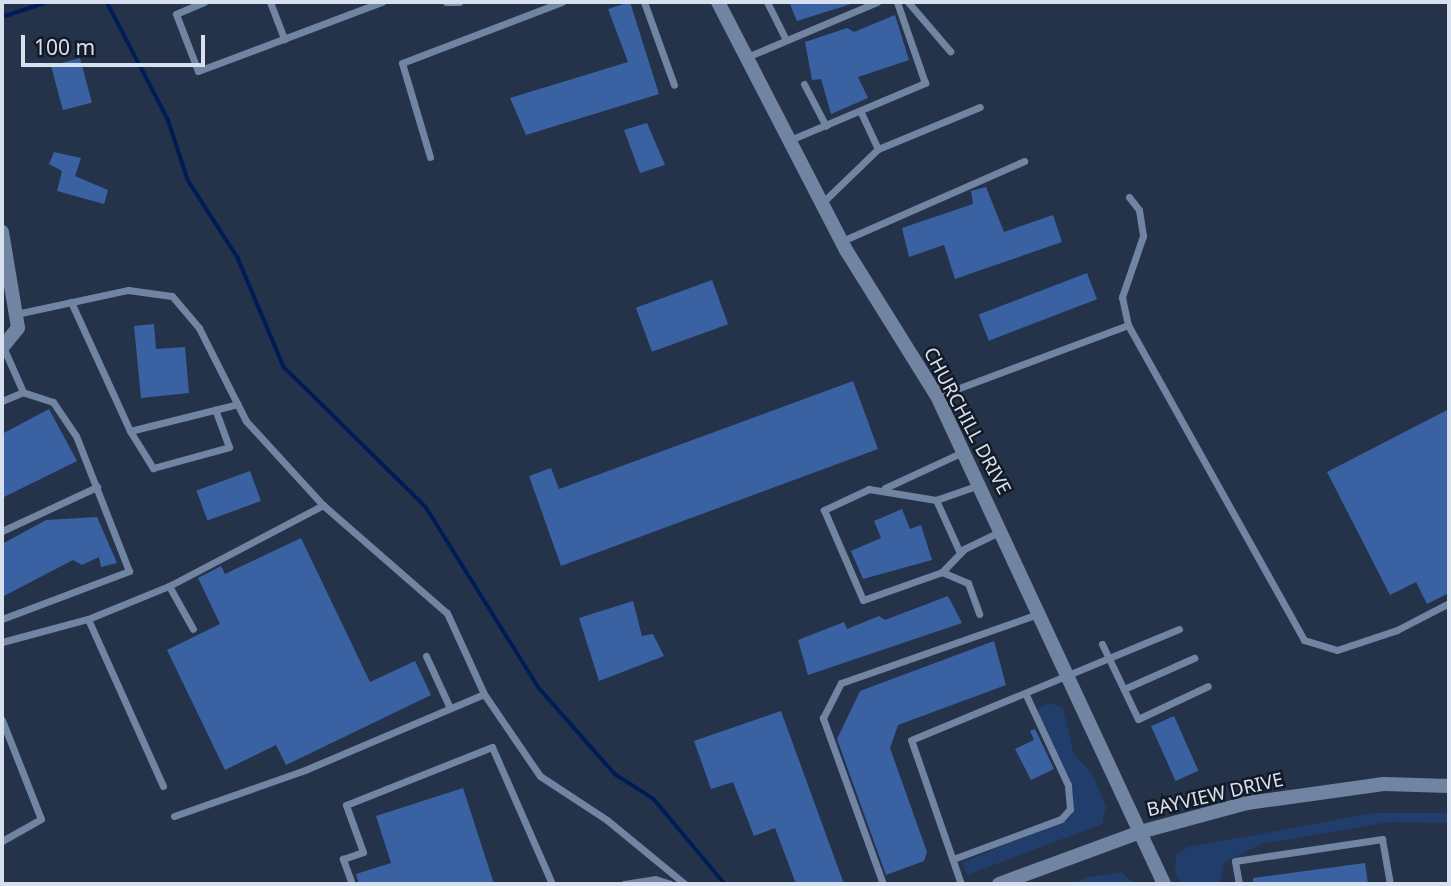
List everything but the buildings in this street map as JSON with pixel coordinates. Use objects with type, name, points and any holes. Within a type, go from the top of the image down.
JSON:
[{"type":"street","name":"CHURCHILL DRIVE","points":[[718,2],[841,241],[937,397],[1042,613],[1164,884]]},
{"type":"street","points":[[2,232],[5,275],[18,328],[3,349]]},
{"type":"street","points":[[2,289],[5,275]]},
{"type":"street","name":"BAYVIEW DRIVE","points":[[999,884],[1140,832],[1247,803],[1384,784],[1449,786]]},
{"type":"lane","points":[[204,2],[176,14],[198,71],[382,2]]},
{"type":"lane","points":[[271,2],[284,39]]},
{"type":"lane","points":[[446,2],[459,2]]},
{"type":"lane","points":[[430,157],[402,63],[562,2]]},
{"type":"lane","points":[[644,2],[674,85]]},
{"type":"lane","points":[[767,2],[786,40]]},
{"type":"lane","points":[[747,57],[877,2]]},
{"type":"lane","points":[[789,140],[861,113],[925,83],[897,2]]},
{"type":"lane","points":[[908,2],[950,51]]},
{"type":"lane","points":[[804,84],[826,126]]},
{"type":"lane","points":[[822,204],[878,149],[980,107]]},
{"type":"lane","points":[[861,113],[878,149]]},
{"type":"lane","points":[[841,241],[1024,161]]},
{"type":"lane","points":[[1129,197],[1139,210],[1143,236],[1122,297],[1129,325],[1304,640],[1337,650],[1397,630],[1449,603]]},
{"type":"lane","points":[[15,314],[128,290],[172,296],[199,328],[238,404],[323,505],[447,613],[484,694],[540,776],[607,820],[685,884]]},
{"type":"lane","points":[[71,302],[130,431],[153,468],[229,447],[215,409]]},
{"type":"lane","points":[[937,397],[1129,325]]},
{"type":"lane","points":[[3,349],[23,392]]},
{"type":"lane","points":[[2,401],[23,392],[53,402],[97,487],[130,571],[2,619]]},
{"type":"lane","points":[[130,431],[238,404]]},
{"type":"lane","points":[[964,452],[883,488],[824,510],[863,600],[942,572],[961,553],[1002,530]]},
{"type":"lane","points":[[883,488],[936,500],[980,484]]},
{"type":"lane","points":[[2,531],[97,487]]},
{"type":"lane","points":[[936,500],[961,553]]},
{"type":"lane","points":[[2,642],[88,619],[169,586],[323,505]]},
{"type":"lane","points":[[942,572],[968,583],[979,614]]},
{"type":"lane","points":[[169,586],[194,629]]},
{"type":"lane","points":[[883,884],[823,718],[841,683],[1042,613]]},
{"type":"lane","points":[[88,619],[163,786]]},
{"type":"lane","points":[[961,884],[911,740],[1072,678],[1179,629]]},
{"type":"lane","points":[[1102,644],[1138,719],[1208,687]]},
{"type":"lane","points":[[426,656],[450,708]]},
{"type":"lane","points":[[1124,689],[1194,658]]},
{"type":"lane","points":[[174,816],[305,770],[484,694]]},
{"type":"lane","points":[[953,859],[1061,819],[1070,809],[1068,785],[1026,695]]},
{"type":"lane","points":[[2,720],[41,820],[2,841]]},
{"type":"lane","points":[[352,884],[343,859],[363,852],[346,805],[492,747],[552,884]]},
{"type":"lane","points":[[1239,884],[1235,861],[1382,839],[1390,884]]},
{"type":"lane","points":[[624,884],[654,879],[670,884]]},
{"type":"shaded area","points":[[1050,703],[1063,708],[1074,755],[1092,773],[1106,807],[1102,824],[967,875],[962,863],[1071,815],[1074,795],[1038,720],[1039,708]]},
{"type":"shaded area","points":[[1374,813],[1449,813],[1449,823],[1389,822],[1261,844],[1225,862],[1220,884],[1180,884],[1175,871],[1176,855],[1188,847]]},
{"type":"shaded area","points":[[1121,872],[1135,884],[1070,884],[1089,877]]},
{"type":"waterway","points":[[2,17],[48,2]]},
{"type":"waterway","points":[[107,2],[168,119],[188,180],[238,258],[284,367],[426,507],[539,688],[615,774],[654,799],[725,884]]}]
